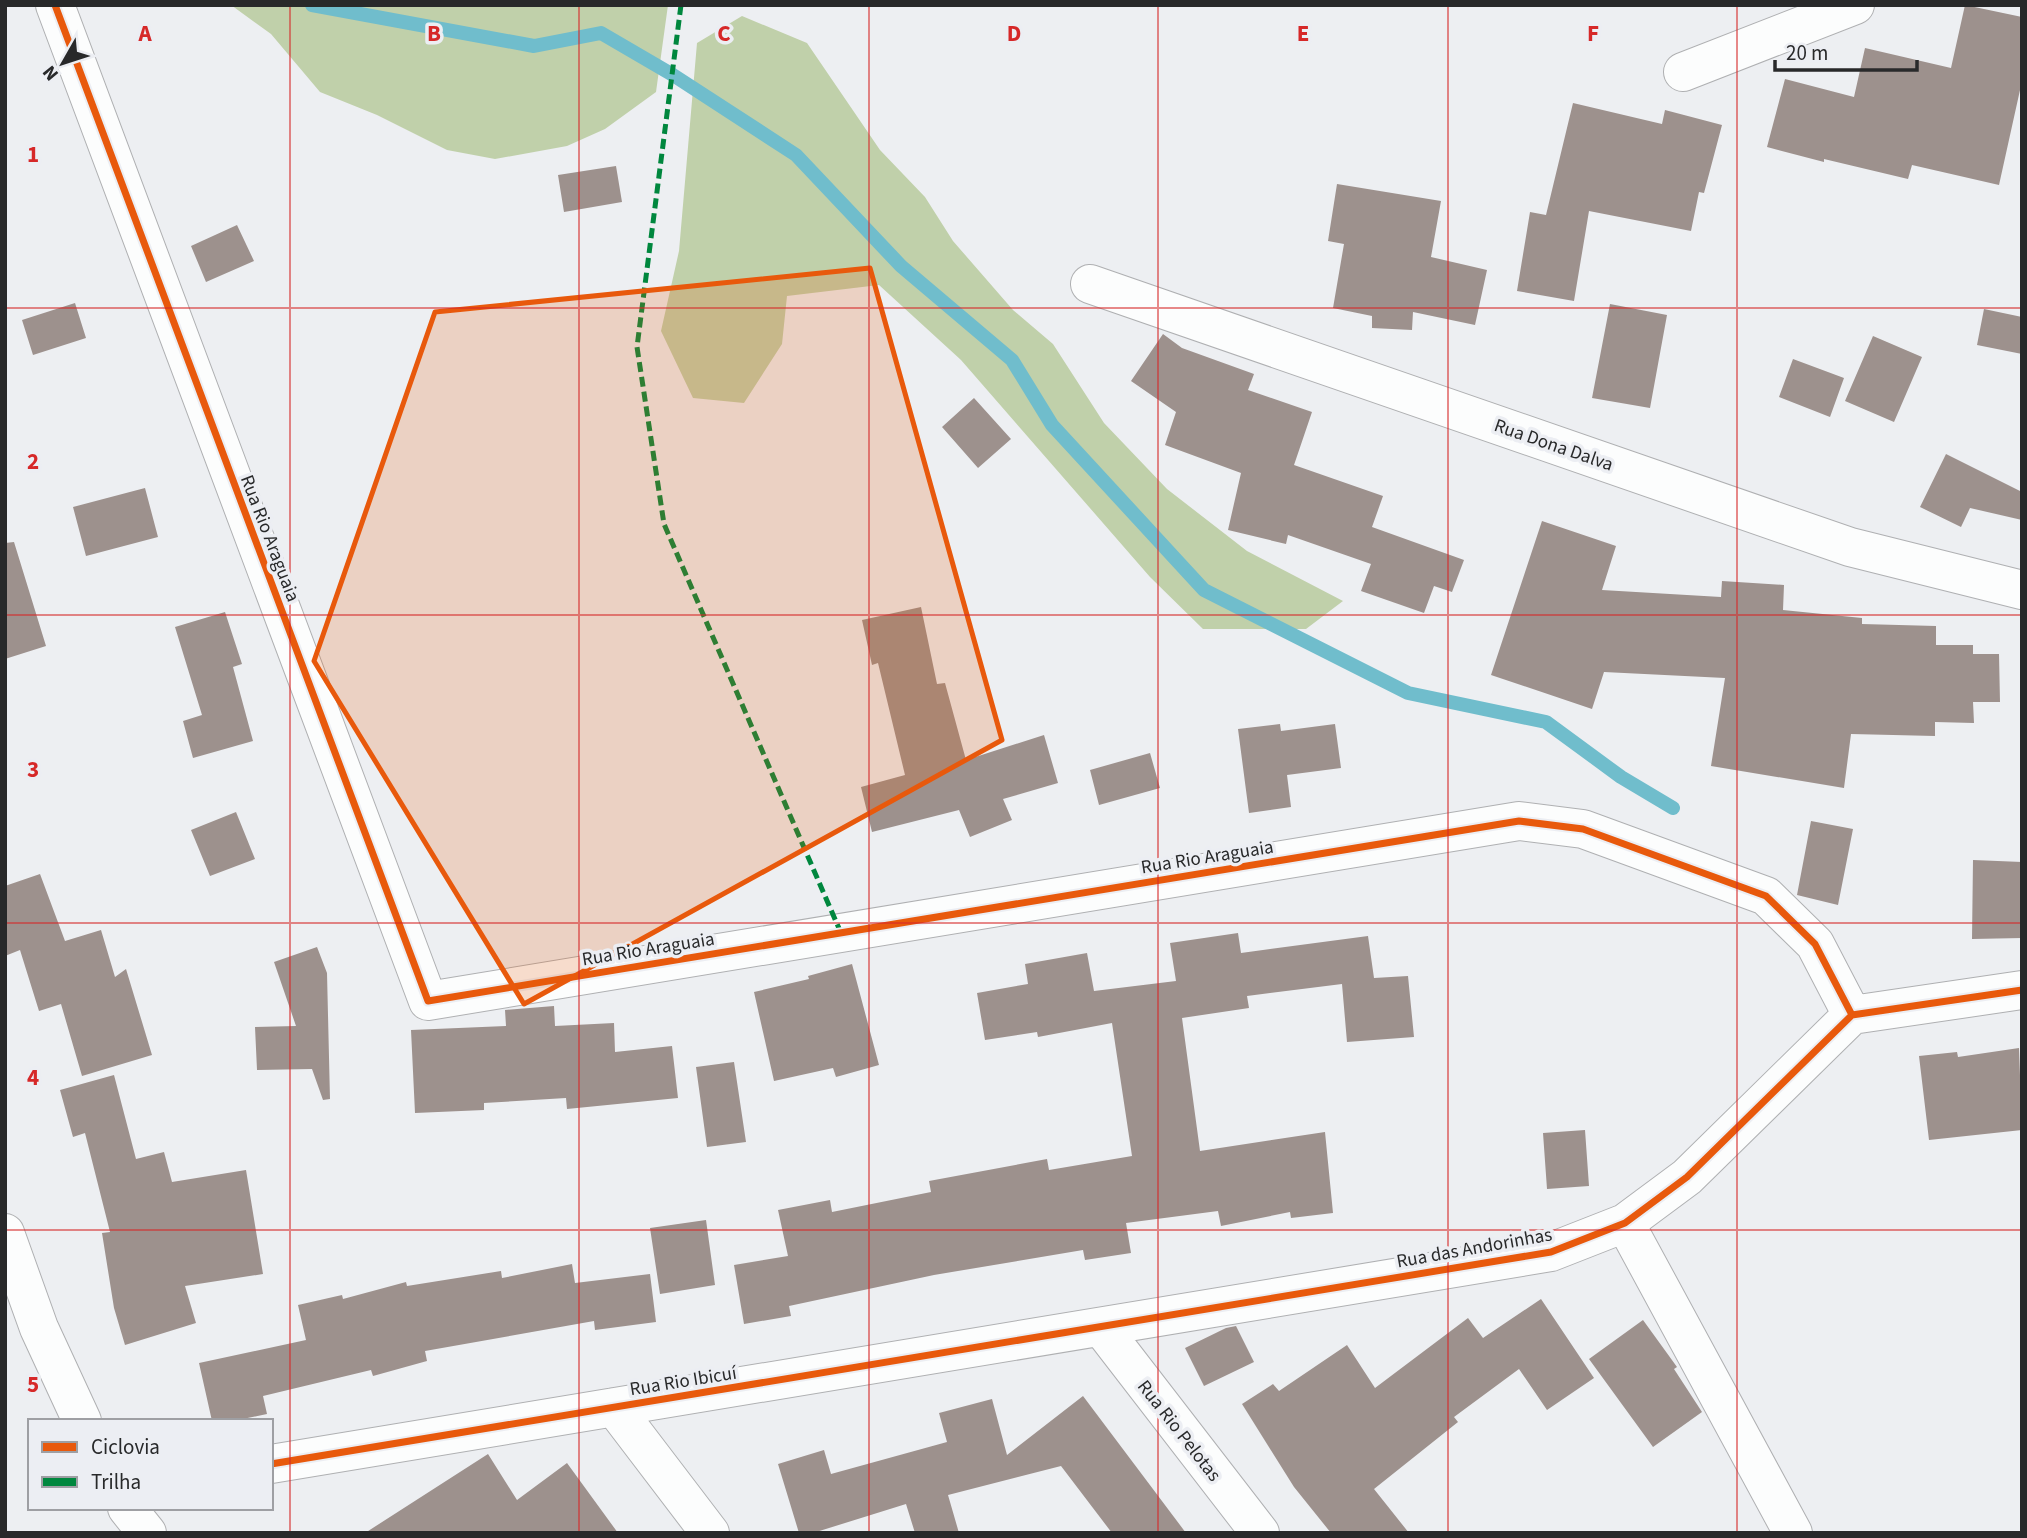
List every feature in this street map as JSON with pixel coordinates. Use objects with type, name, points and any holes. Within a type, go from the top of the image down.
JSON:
[{"type":"street","name":"Rua Rio Araguaia","points":[[55,5],[428,1001],[1519,821],[1583,829],[1766,896],[1815,944],[1852,1015]]},
{"type":"street","points":[[1684,72],[1855,5]]},
{"type":"street","name":"Rua Dona Dalva","points":[[1090,284],[1850,547],[2022,590]]},
{"type":"street","points":[[1852,1015],[2022,990]]},
{"type":"street","name":"Rua das Andorinhas","points":[[1101,1327],[1551,1252],[1625,1223],[1687,1177],[1852,1015]]},
{"type":"street","points":[[1625,1223],[1794,1533]]},
{"type":"street","points":[[5,1233],[39,1328],[81,1419]]},
{"type":"street","name":"Rua Rio Ibicuí","points":[[273,1464],[1101,1327]]},
{"type":"street","name":"Rua Rio Pelotas","points":[[1101,1327],[1260,1533]]},
{"type":"street","points":[[614,1407],[710,1533]]},
{"type":"street","points":[[129,1510],[147,1533]]},
{"type":"highlighted area","points":[[870,268],[1002,740],[524,1004],[314,661],[435,312]]},
{"type":"green space","points":[[231,5],[668,5],[656,92],[605,129],[567,146],[495,159],[447,150],[377,115],[320,92],[271,34]]},
{"type":"green space","points":[[742,16],[807,43],[880,150],[925,197],[953,241],[1013,310],[1053,344],[1104,423],[1167,489],[1247,551],[1343,601],[1306,629],[1203,629],[1150,577],[961,360],[879,285],[787,296],[782,344],[744,403],[693,398],[661,331],[679,251],[697,43]]},
{"type":"building","points":[[1965,5],[2022,17],[2022,81],[1999,185],[1912,165],[1908,179],[1767,147],[1785,79],[1854,97],[1865,48],[1951,68]]},
{"type":"building","points":[[1573,103],[1662,124],[1665,110],[1722,125],[1704,193],[1699,192],[1691,231],[1589,211],[1574,301],[1517,291],[1530,212],[1546,215]]},
{"type":"building","points":[[616,166],[622,202],[564,212],[558,175]]},
{"type":"building","points":[[1337,184],[1441,201],[1431,257],[1487,270],[1475,325],[1413,312],[1412,330],[1372,328],[1372,316],[1333,308],[1344,244],[1328,241]]},
{"type":"building","points":[[237,225],[254,261],[206,282],[191,246]]},
{"type":"building","points":[[75,303],[86,338],[33,355],[22,320]]},
{"type":"building","points":[[1610,304],[1667,315],[1650,408],[1592,398]]},
{"type":"building","points":[[1984,309],[2022,317],[2022,354],[1977,345]]},
{"type":"building","points":[[1163,334],[1182,348],[1254,374],[1248,390],[1312,412],[1294,465],[1383,496],[1372,527],[1464,560],[1452,592],[1434,586],[1424,613],[1361,591],[1371,564],[1288,535],[1286,544],[1228,530],[1241,473],[1165,445],[1176,412],[1131,381]]},
{"type":"building","points":[[1873,336],[1922,357],[1894,422],[1845,401]]},
{"type":"building","points":[[1793,359],[1844,378],[1830,417],[1779,397]]},
{"type":"building","points":[[974,398],[1011,439],[978,468],[942,427]]},
{"type":"building","points":[[1946,454],[2022,492],[2022,520],[1970,508],[1961,527],[1920,507]]},
{"type":"building","points":[[145,488],[158,537],[86,556],[73,507]]},
{"type":"building","points":[[1542,521],[1616,546],[1602,590],[1721,597],[1722,581],[1784,585],[1783,610],[1862,618],[1862,624],[1936,626],[1936,645],[1973,645],[1973,654],[1999,654],[2000,702],[1973,702],[1974,723],[1935,722],[1935,736],[1851,734],[1844,788],[1711,766],[1725,678],[1604,672],[1592,709],[1491,675]]},
{"type":"building","points":[[14,542],[46,646],[5,659],[5,543]]},
{"type":"building","points":[[921,607],[937,684],[945,683],[966,760],[1044,735],[1058,783],[1003,799],[1012,820],[970,837],[959,810],[872,832],[861,787],[905,775],[878,663],[872,665],[862,620]]},
{"type":"building","points":[[225,612],[242,664],[233,667],[253,741],[193,758],[183,721],[202,715],[175,627]]},
{"type":"building","points":[[1280,724],[1281,731],[1335,724],[1341,768],[1287,775],[1291,807],[1249,813],[1238,729]]},
{"type":"building","points":[[1150,753],[1160,788],[1099,805],[1090,770]]},
{"type":"building","points":[[236,812],[255,859],[210,876],[191,830]]},
{"type":"building","points":[[1811,821],[1853,829],[1838,905],[1797,895]]},
{"type":"building","points":[[1973,860],[2022,862],[2022,938],[1972,939]]},
{"type":"building","points":[[40,874],[65,941],[101,930],[115,977],[126,969],[152,1055],[82,1076],[61,1004],[39,1011],[20,950],[5,956],[5,886]]},
{"type":"building","points":[[1238,933],[1241,953],[1368,936],[1374,978],[1408,976],[1414,1037],[1347,1042],[1342,984],[1247,996],[1249,1008],[1182,1018],[1200,1151],[1325,1132],[1333,1213],[1291,1218],[1290,1212],[1221,1226],[1218,1211],[1126,1223],[1131,1253],[1085,1260],[1083,1250],[934,1275],[789,1306],[791,1316],[744,1324],[734,1265],[788,1256],[778,1210],[830,1200],[832,1212],[931,1192],[929,1181],[1047,1159],[1049,1170],[1132,1156],[1112,1023],[1038,1037],[1037,1032],[985,1040],[977,993],[1028,984],[1025,964],[1087,953],[1094,991],[1176,981],[1170,943]]},
{"type":"building","points":[[317,947],[327,973],[330,1099],[323,1100],[312,1069],[257,1070],[255,1027],[296,1026],[274,962]]},
{"type":"building","points":[[852,964],[879,1065],[836,1077],[833,1068],[774,1081],[754,992],[809,979],[808,976]]},
{"type":"building","points":[[554,1006],[555,1026],[614,1023],[615,1052],[672,1046],[678,1098],[567,1109],[566,1098],[484,1103],[484,1110],[415,1113],[411,1030],[506,1026],[505,1010]]},
{"type":"building","points":[[2019,1048],[2022,1130],[1929,1140],[1919,1056],[1957,1052],[1958,1057]]},
{"type":"building","points":[[734,1062],[746,1142],[707,1147],[696,1067]]},
{"type":"building","points":[[114,1075],[136,1159],[164,1152],[172,1182],[246,1170],[263,1274],[185,1286],[196,1323],[125,1345],[114,1308],[102,1233],[110,1232],[85,1133],[73,1137],[60,1090]]},
{"type":"building","points":[[1585,1130],[1589,1186],[1547,1189],[1543,1133]]},
{"type":"building","points":[[706,1220],[715,1285],[660,1294],[650,1228]]},
{"type":"building","points":[[572,1264],[575,1283],[650,1274],[656,1322],[595,1330],[594,1321],[425,1351],[427,1361],[373,1376],[371,1370],[263,1396],[267,1414],[243,1419],[212,1419],[199,1363],[306,1340],[298,1305],[342,1295],[343,1299],[406,1282],[407,1286],[501,1271],[502,1278]]},
{"type":"building","points":[[1541,1299],[1594,1378],[1547,1410],[1519,1369],[1454,1417],[1458,1422],[1374,1489],[1409,1533],[1331,1533],[1294,1487],[1242,1404],[1273,1384],[1279,1391],[1347,1345],[1375,1388],[1468,1318],[1483,1338]]},
{"type":"building","points":[[1643,1320],[1677,1367],[1674,1369],[1702,1412],[1653,1447],[1589,1359]]},
{"type":"building","points":[[1236,1326],[1254,1362],[1204,1386],[1185,1348],[1226,1328]]},
{"type":"building","points":[[1083,1396],[1186,1533],[1112,1533],[1061,1466],[948,1495],[959,1533],[915,1533],[906,1504],[813,1533],[799,1533],[778,1464],[824,1450],[831,1474],[947,1442],[939,1413],[992,1399],[1007,1455]]},
{"type":"building","points":[[488,1454],[517,1500],[567,1463],[618,1533],[365,1533]]},
{"type":"waterway","points":[[312,5],[534,46],[601,33],[673,75],[796,155],[901,266],[1012,360],[1052,425],[1204,590],[1408,693],[1546,722],[1621,777],[1673,808]]},
{"type":"marked path","points":[[681,5],[637,347],[664,524],[841,933]]},
{"type":"cycle path","points":[[55,5],[428,1001],[1519,821],[1583,829],[1766,896],[1815,944],[1852,1015]]},
{"type":"cycle path","points":[[273,1464],[1551,1252],[1625,1223],[1687,1177],[1852,1015],[2022,990]]}]
